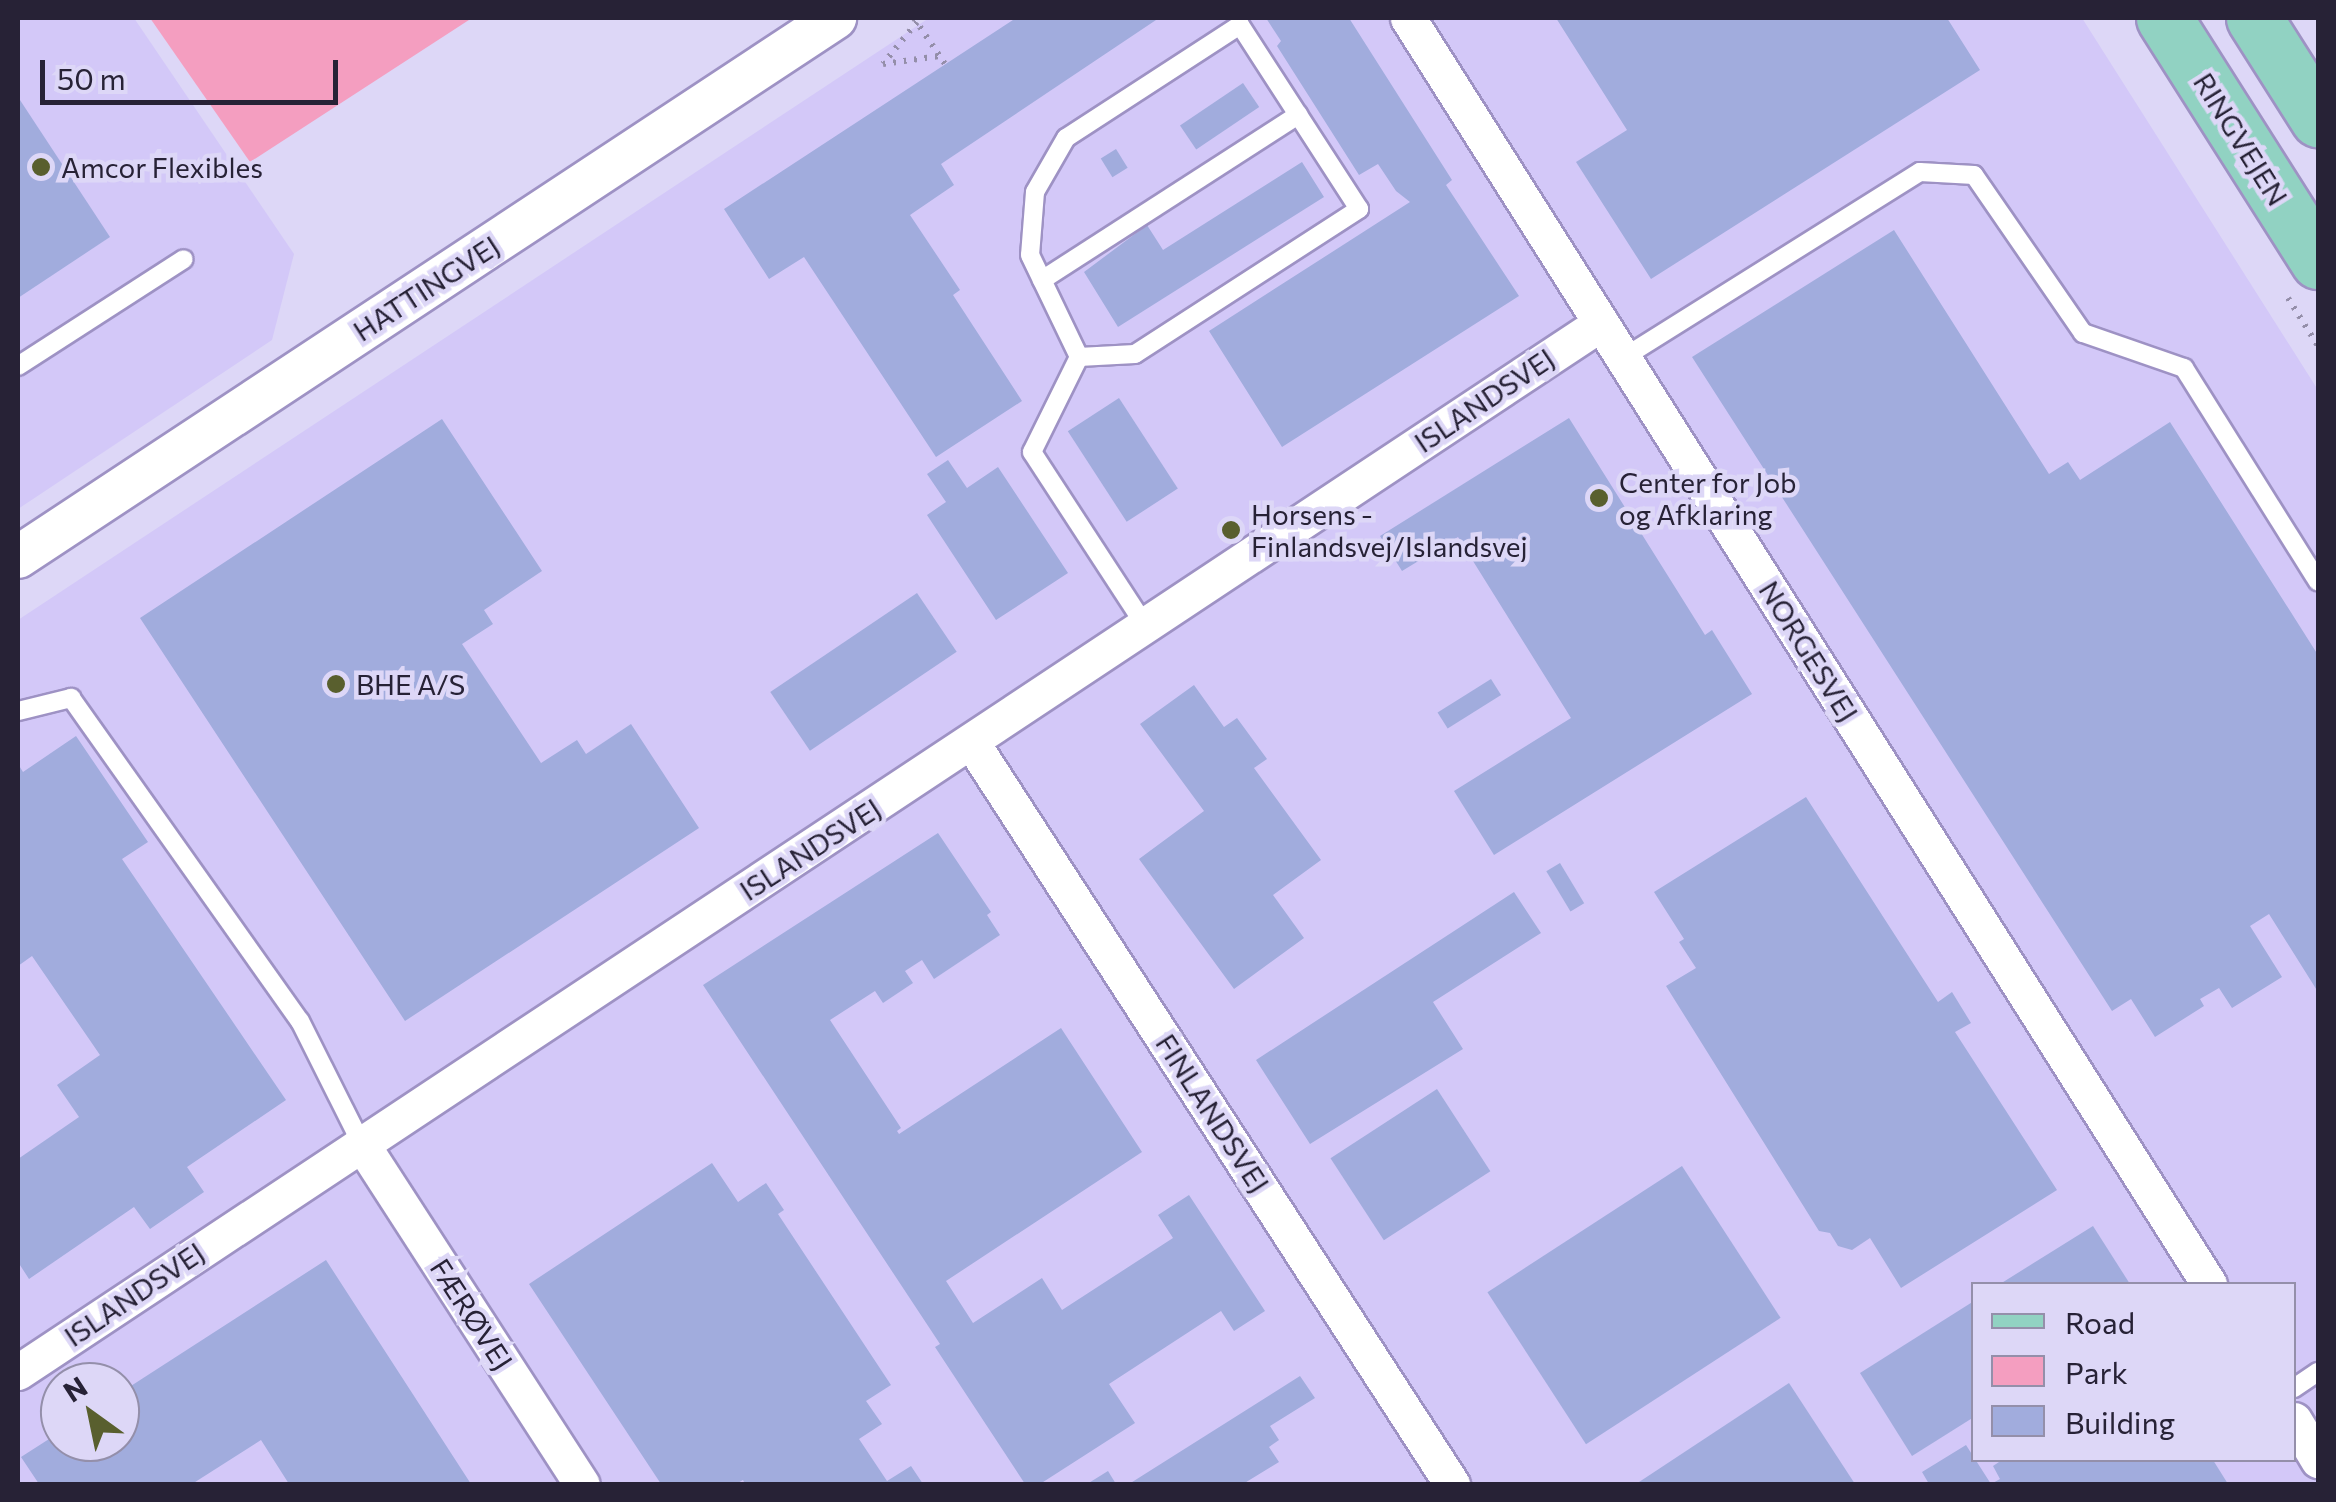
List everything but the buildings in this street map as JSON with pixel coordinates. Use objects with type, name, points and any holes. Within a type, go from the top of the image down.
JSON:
[{"type":"main road","name":"RINGVEJEN","points":[[2164,18],[2318,261]]},
{"type":"main road","points":[[2254,18],[2318,119]]},
{"type":"street","name":"HATTINGVEJ","points":[[18,558],[835,18]]},
{"type":"street","name":"NORGESVEJ","points":[[1408,18],[2207,1282]]},
{"type":"street","name":"ISLANDSVEJ","points":[[18,1372],[1601,323]]},
{"type":"street","name":"FINLANDSVEJ","points":[[972,742],[1452,1484]]},
{"type":"street","name":"FÆRØVEJ","points":[[361,1143],[582,1484]]},
{"type":"street","points":[[2296,1423],[2318,1460]]},
{"type":"lane","points":[[1240,25],[1359,209],[1135,354],[1078,357],[1030,255],[1035,192],[1066,138],[1240,25]]},
{"type":"lane","points":[[1042,280],[1298,115]]},
{"type":"lane","points":[[1623,358],[1920,172],[1974,175],[2083,332],[2184,368],[2318,582]]},
{"type":"lane","points":[[18,366],[184,259]]},
{"type":"lane","points":[[1078,357],[1032,452],[1146,627]]},
{"type":"lane","points":[[18,712],[71,698],[300,1020],[361,1143]]},
{"type":"lane","points":[[2296,1387],[2318,1372]]},
{"type":"path","points":[[939,56],[884,64],[915,20],[945,64]]},
{"type":"shaded area","points":[[18,18],[134,18],[294,254],[272,340],[18,509]]},
{"type":"shaded area","points":[[929,18],[2082,18],[2318,390],[2318,1484],[18,1484],[18,620]]},
{"type":"green space","points":[[150,18],[472,18],[250,162]]},
{"type":"place","name":"Amcor Flexibles","points":[[41,167]]},
{"type":"place","name":"Center for Job og Afklaring","points":[[1599,498]]},
{"type":"place","name":"Horsens - Finlandsvej/Islandsvej","points":[[1231,530]]},
{"type":"place","name":"BHE A/S","points":[[336,684]]}]
